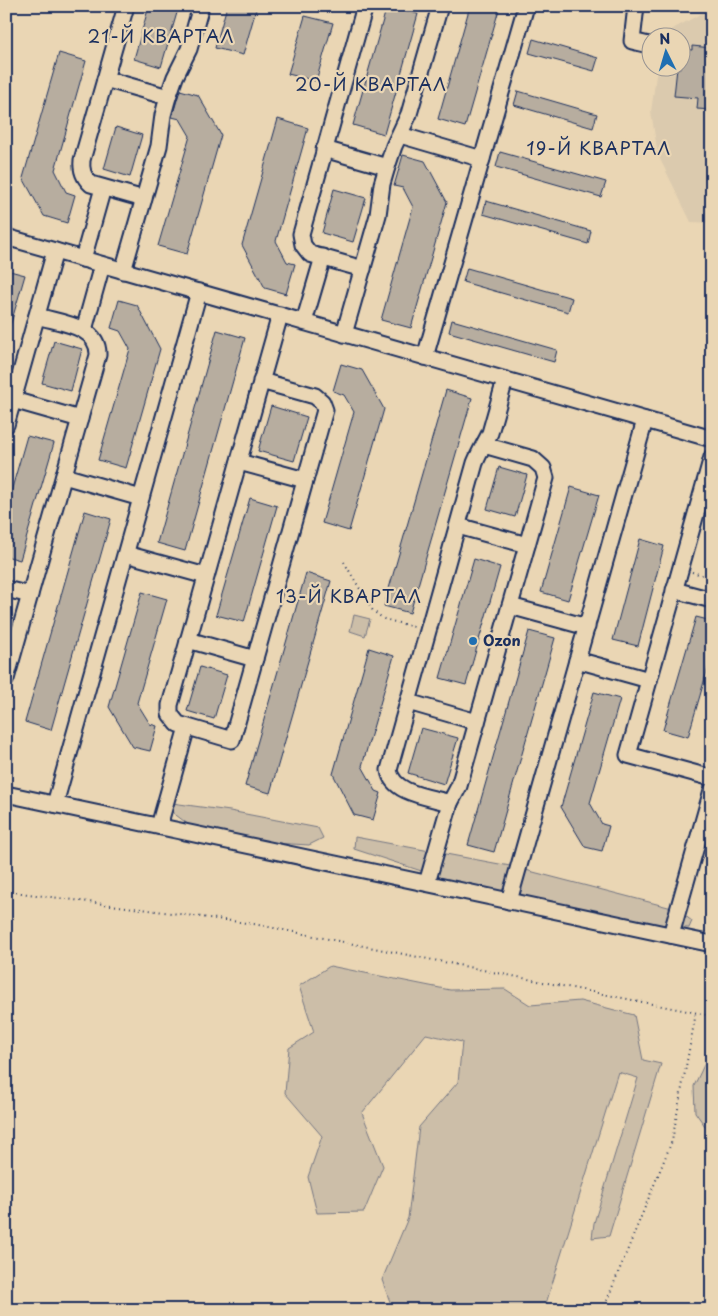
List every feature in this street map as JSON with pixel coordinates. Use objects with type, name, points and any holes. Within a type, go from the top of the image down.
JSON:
[{"type":"street","points":[[126,6],[81,165],[84,176],[91,184],[144,199]]},
{"type":"street","points":[[123,271],[161,140],[163,115],[168,97],[175,77],[189,49],[201,6]]},
{"type":"street","points":[[363,269],[310,254],[303,245],[301,234],[365,6]]},
{"type":"street","points":[[344,334],[380,209],[382,184],[394,146],[410,114],[440,6]]},
{"type":"street","points":[[425,357],[526,6]]},
{"type":"street","points":[[636,6],[632,41],[640,42]]},
{"type":"street","points":[[105,80],[168,97]]},
{"type":"street","points":[[400,135],[482,159]]},
{"type":"street","points":[[324,149],[387,167]]},
{"type":"street","points":[[83,259],[103,188]]},
{"type":"street","points":[[6,237],[712,439]]},
{"type":"street","points":[[6,425],[55,251]]},
{"type":"street","points":[[304,322],[323,257]]},
{"type":"street","points":[[84,330],[102,264]]},
{"type":"street","points":[[55,804],[200,292]]},
{"type":"street","points":[[261,381],[315,396],[322,402],[325,410],[232,740],[178,724],[170,714],[170,705],[239,462],[261,381],[280,315]]},
{"type":"street","points":[[6,678],[98,355],[98,348],[93,336],[84,330],[37,316]]},
{"type":"street","points":[[450,803],[405,790],[396,785],[391,779],[389,770],[475,463],[490,433],[505,380]]},
{"type":"street","points":[[13,400],[80,419]]},
{"type":"street","points":[[510,901],[645,420]]},
{"type":"street","points":[[427,883],[450,803],[458,790],[546,478],[543,468],[532,458],[484,445]]},
{"type":"street","points":[[712,457],[628,754],[712,778]]},
{"type":"street","points":[[239,462],[305,480]]},
{"type":"street","points":[[64,476],[141,498]]},
{"type":"street","points":[[458,526],[527,545]]},
{"type":"street","points":[[126,554],[206,576]]},
{"type":"street","points":[[6,589],[30,595]]},
{"type":"street","points":[[674,590],[712,600]]},
{"type":"street","points":[[510,606],[587,627]]},
{"type":"street","points":[[188,640],[255,659]]},
{"type":"street","points":[[578,660],[649,680]]},
{"type":"street","points":[[408,702],[477,722]]},
{"type":"street","points":[[159,826],[187,727]]},
{"type":"street","points":[[671,935],[712,790]]},
{"type":"street","points":[[6,794],[712,944]]},
{"type":"path","points":[[344,562],[369,606],[377,616],[428,631]]},
{"type":"path","points":[[680,569],[712,578]]},
{"type":"path","points":[[6,891],[254,924],[712,1016]]},
{"type":"path","points":[[602,1310],[672,1141],[696,1013]]},
{"type":"shaded area","points":[[712,8],[712,223],[691,222],[658,155],[651,112],[656,78],[690,78],[690,28],[674,28]]},
{"type":"shaded area","points":[[354,615],[370,619],[365,636],[350,631]]},
{"type":"shaded area","points":[[172,803],[230,811],[318,828],[323,838],[309,845],[258,842],[193,828],[168,809]]},
{"type":"shaded area","points":[[355,837],[510,866],[676,909],[692,921],[689,928],[647,926],[449,880],[354,849]]},
{"type":"shaded area","points":[[330,966],[450,990],[505,989],[530,1005],[580,1001],[634,1015],[643,1060],[661,1064],[609,1236],[592,1238],[594,1223],[638,1078],[618,1072],[544,1310],[393,1310],[382,1280],[408,1218],[419,1127],[458,1082],[462,1042],[426,1034],[362,1113],[383,1166],[364,1212],[317,1213],[308,1177],[322,1136],[285,1093],[289,1048],[314,1032],[299,986]]},
{"type":"shaded area","points":[[712,1062],[712,1136],[695,1112],[694,1086],[704,1065]]},
{"type":"building","points":[[149,6],[179,6],[161,67],[134,59]]},
{"type":"building","points":[[227,6],[257,6],[243,55],[215,48]]},
{"type":"building","points":[[387,6],[418,14],[384,134],[353,125]]},
{"type":"building","points":[[470,6],[500,6],[465,127],[438,119]]},
{"type":"building","points":[[305,16],[333,23],[316,81],[288,74]]},
{"type":"building","points":[[533,39],[598,58],[594,71],[529,53]]},
{"type":"building","points":[[692,46],[712,48],[712,110],[697,109],[698,98],[674,96],[676,78],[690,78],[690,50],[692,50]]},
{"type":"building","points":[[59,53],[86,61],[55,170],[66,192],[75,195],[67,223],[44,216],[23,178]]},
{"type":"building","points":[[180,90],[198,95],[221,135],[187,254],[158,246],[190,136],[180,119],[172,117]]},
{"type":"building","points":[[518,91],[597,114],[593,128],[514,105]]},
{"type":"building","points":[[278,119],[308,128],[276,241],[287,262],[295,264],[286,294],[265,288],[242,245]]},
{"type":"building","points":[[116,127],[142,135],[130,177],[104,169]]},
{"type":"building","points":[[500,152],[606,182],[601,197],[496,167]]},
{"type":"building","points":[[403,155],[425,161],[447,202],[411,328],[381,320],[413,207],[403,188],[394,186]]},
{"type":"building","points":[[334,189],[366,198],[353,242],[322,233]]},
{"type":"building","points":[[486,201],[591,231],[588,244],[483,214]]},
{"type":"building","points":[[467,268],[572,298],[568,312],[463,282]]},
{"type":"building","points":[[6,270],[25,275],[9,330],[6,329]]},
{"type":"building","points":[[119,300],[137,305],[160,349],[126,468],[98,460],[130,349],[120,331],[111,328]]},
{"type":"building","points":[[452,320],[557,350],[554,362],[449,332]]},
{"type":"building","points":[[217,330],[245,338],[185,551],[157,543]]},
{"type":"building","points":[[54,341],[82,349],[71,391],[42,383]]},
{"type":"building","points":[[341,364],[362,370],[384,409],[349,531],[322,523],[354,412],[344,395],[333,391]]},
{"type":"building","points":[[446,390],[472,398],[410,613],[384,606]]},
{"type":"building","points":[[271,406],[307,417],[294,461],[258,451]]},
{"type":"building","points":[[27,436],[54,443],[20,560],[6,556],[6,509]]},
{"type":"building","points":[[499,467],[527,475],[515,517],[487,509]]},
{"type":"building","points":[[571,487],[599,495],[568,600],[541,592]]},
{"type":"building","points":[[250,498],[277,506],[244,622],[216,615]]},
{"type":"building","points":[[85,511],[111,519],[51,730],[25,722]]},
{"type":"building","points":[[640,539],[664,546],[638,646],[613,640]]},
{"type":"building","points":[[474,559],[500,567],[466,685],[440,678]]},
{"type":"building","points":[[306,573],[331,581],[270,793],[245,786]]},
{"type":"building","points":[[142,592],[167,599],[137,703],[150,724],[157,726],[150,751],[133,747],[109,707]]},
{"type":"building","points":[[696,617],[712,621],[712,654],[688,737],[663,730]]},
{"type":"building","points":[[529,631],[555,638],[494,852],[468,845]]},
{"type":"building","points":[[369,648],[394,656],[362,766],[376,791],[381,793],[373,820],[354,815],[333,774]]},
{"type":"building","points":[[200,667],[227,675],[214,719],[187,711]]},
{"type":"building","points":[[594,692],[620,699],[590,803],[602,824],[609,826],[602,851],[585,847],[561,807]]},
{"type":"building","points":[[421,728],[458,738],[444,784],[408,773]]},
{"type":"place","name":"Ozon","points":[[473,641]]},
{"type":"district","name":"21-Й КВАРТАЛ","points":[[161,37]]},
{"type":"district","name":"20-Й КВАРТАЛ","points":[[371,85]]},
{"type":"district","name":"19-Й КВАРТАЛ","points":[[599,149]]},
{"type":"district","name":"13-Й КВАРТАЛ","points":[[349,597]]}]
